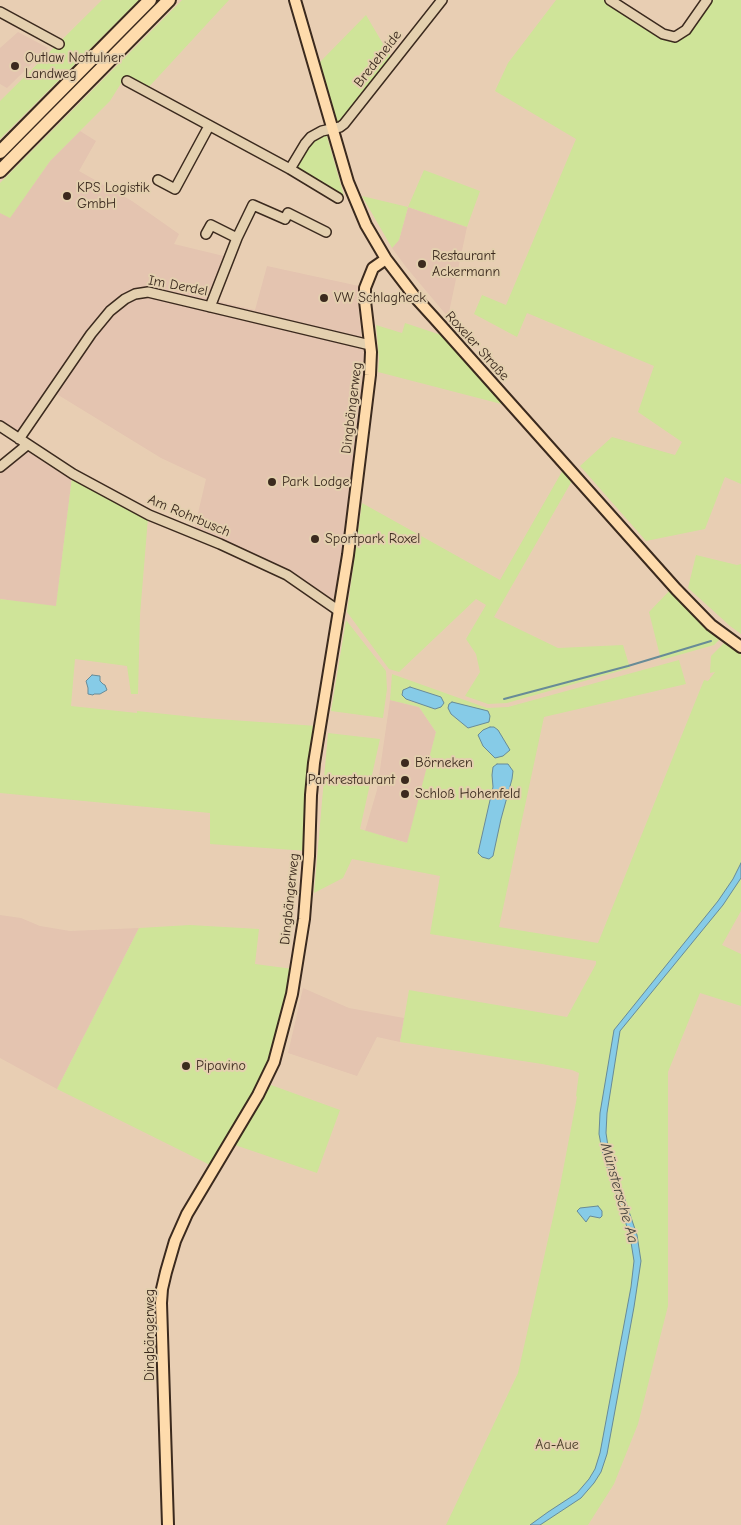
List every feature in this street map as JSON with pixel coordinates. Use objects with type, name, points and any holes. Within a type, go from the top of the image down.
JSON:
[{"type":"highway","points":[[0,152],[150,0]]},
{"type":"highway","points":[[0,171],[169,0]]},
{"type":"main road","name":"Roxeler Straße","points":[[295,0],[348,182],[366,225],[386,259],[434,319],[682,595],[711,625],[741,648]]},
{"type":"main road","name":"Dingbängerweg","points":[[168,1525],[162,1289],[175,1241],[187,1214],[258,1095],[270,1071],[279,1047],[292,994],[307,888],[314,763],[339,611],[370,375],[371,358],[365,288],[373,268],[386,259]]},
{"type":"street","name":"Bredeheide","points":[[290,169],[311,137],[322,131],[340,127],[344,124],[442,0]]},
{"type":"street","points":[[610,0],[663,34],[676,37],[686,30],[707,0]]},
{"type":"street","points":[[0,12],[59,44]]},
{"type":"street","points":[[126,81],[290,169],[338,198]]},
{"type":"street","points":[[158,180],[175,189],[209,126]]},
{"type":"street","points":[[210,307],[237,238],[253,205],[285,219],[288,213],[326,232]]},
{"type":"street","points":[[206,234],[211,225],[237,238]]},
{"type":"street","name":"Im Derdel","points":[[19,439],[91,334],[110,311],[135,294],[148,292],[370,345]]},
{"type":"street","name":"Am Rohrbusch","points":[[0,426],[73,474],[148,515],[220,544],[287,575],[339,611]]},
{"type":"street","points":[[0,466],[27,445]]},
{"type":"shaded area","name":"Outlaw Nottulner Landweg","points":[[18,32],[48,48],[7,88],[0,84],[0,48]]},
{"type":"shaded area","points":[[80,131],[96,141],[79,171],[132,201],[179,234],[174,244],[232,258],[217,301],[255,310],[267,266],[359,286],[357,295],[362,343],[368,359],[337,606],[194,530],[206,479],[161,458],[55,393],[18,435],[0,422],[0,213],[10,217],[50,161]]},
{"type":"shaded area","points":[[408,207],[467,227],[448,317],[392,248],[399,240]]},
{"type":"shaded area","points":[[26,449],[72,477],[56,607],[0,599],[0,469]]},
{"type":"shaded area","points":[[390,700],[419,707],[436,732],[408,843],[365,831],[377,790]]},
{"type":"shaded area","points":[[0,915],[21,918],[40,926],[70,931],[139,928],[57,1089],[0,1058]]},
{"type":"shaded area","points":[[303,988],[349,1008],[404,1018],[400,1042],[377,1037],[357,1076],[288,1053]]},
{"type":"green space","points":[[102,0],[139,0],[0,139],[0,101]]},
{"type":"green space","points":[[182,0],[229,0],[147,89],[125,77],[110,101],[50,161],[10,218],[0,213],[0,183]]},
{"type":"green space","points":[[556,0],[605,0],[665,38],[689,32],[711,0],[741,0],[741,484],[725,477],[705,529],[646,541],[580,466],[612,437],[675,455],[682,442],[638,412],[654,366],[527,313],[517,337],[474,314],[482,295],[506,305],[576,139],[495,91],[508,63]]},
{"type":"green space","points":[[366,15],[392,59],[339,128],[320,62]]},
{"type":"green space","points":[[326,133],[344,196],[294,168],[311,141]]},
{"type":"green space","points":[[424,170],[480,191],[467,227],[408,207]]},
{"type":"green space","points":[[362,196],[408,207],[399,240],[392,248]]},
{"type":"green space","points":[[405,323],[444,336],[509,406],[378,372],[379,359],[376,325],[402,333]]},
{"type":"green space","points":[[564,468],[573,479],[494,617],[558,648],[623,645],[630,668],[507,703],[488,704],[465,696],[480,672],[476,654],[466,639],[486,605],[476,599],[399,672],[389,669],[347,612],[362,503],[500,580]]},
{"type":"green space","points":[[72,477],[148,518],[140,615],[138,694],[131,694],[127,666],[75,659],[71,706],[137,713],[137,711],[317,726],[307,851],[210,844],[210,813],[0,793],[0,599],[56,606]]},
{"type":"green space","points":[[696,555],[737,565],[741,564],[741,634],[688,588]]},
{"type":"green space","points":[[672,588],[721,638],[714,645],[661,660],[649,612]]},
{"type":"green space","points":[[346,620],[386,671],[387,689],[383,718],[331,711]]},
{"type":"green space","name":"Aa-Aue","points":[[725,642],[741,652],[741,911],[722,945],[741,954],[741,1006],[700,993],[668,1072],[668,1306],[638,1424],[614,1484],[588,1525],[446,1525],[518,1373],[560,1186],[577,1097],[579,1073],[542,1064],[400,1042],[409,990],[567,1017],[596,961],[430,934],[440,876],[352,859],[343,878],[314,893],[328,733],[380,739],[360,829],[407,843],[436,732],[419,707],[390,700],[392,674],[487,708],[508,707],[679,660],[686,684],[544,717],[499,927],[598,943],[704,680],[708,681],[715,672],[710,673],[711,656]],"holes":[[[410,687],[441,697],[443,700],[435,709],[431,706],[412,702],[406,699]],[[463,706],[477,708],[488,722],[468,728],[451,714]],[[492,775],[512,779],[493,856],[478,852],[493,787]]]},
{"type":"green space","points":[[190,925],[259,929],[255,964],[293,969],[278,1045],[262,1078],[212,1166],[57,1089],[139,928]]},
{"type":"green space","points":[[271,1085],[340,1110],[317,1173],[235,1145]]},
{"type":"water","points":[[92,675],[100,676],[100,681],[107,690],[100,694],[88,694],[86,681]]},
{"type":"water","points":[[410,687],[441,697],[444,703],[441,707],[435,709],[406,699],[402,695],[403,690]]},
{"type":"water","points":[[452,702],[488,711],[490,716],[489,722],[468,728],[451,714],[448,708]]},
{"type":"water","points":[[490,727],[498,730],[510,750],[503,756],[495,758],[483,746],[478,735]]},
{"type":"water","points":[[497,764],[508,764],[513,771],[493,856],[489,859],[482,857],[478,853],[493,787],[493,767]]},
{"type":"water","name":"Münstersche Aa","points":[[741,863],[741,878],[723,905],[620,1031],[607,1113],[606,1133],[609,1153],[637,1235],[641,1261],[634,1307],[607,1454],[601,1472],[581,1498],[540,1525],[530,1525],[577,1493],[595,1469],[600,1453],[631,1287],[634,1261],[630,1236],[603,1155],[599,1134],[600,1113],[614,1030],[718,901]]},
{"type":"water","points":[[598,1206],[602,1211],[602,1216],[600,1218],[590,1216],[586,1222],[577,1211],[580,1208]]},
{"type":"waterway","points":[[504,699],[628,666],[711,641]]},
{"type":"place","name":"Outlaw Nottulner Landweg","points":[[15,66]]},
{"type":"place","name":"KPS Logistik GmbH","points":[[67,196]]},
{"type":"place","name":"Restaurant Ackermann","points":[[422,264]]},
{"type":"place","name":"VW Schlagheck","points":[[324,298]]},
{"type":"place","name":"Park Lodge","points":[[272,482]]},
{"type":"place","name":"Sportpark Roxel","points":[[315,539]]},
{"type":"place","name":"Börneken","points":[[405,763]]},
{"type":"place","name":"Parkrestaurant","points":[[405,780]]},
{"type":"place","name":"Schloß Hohenfeld","points":[[405,794]]},
{"type":"place","name":"Pipavino","points":[[186,1066]]}]
